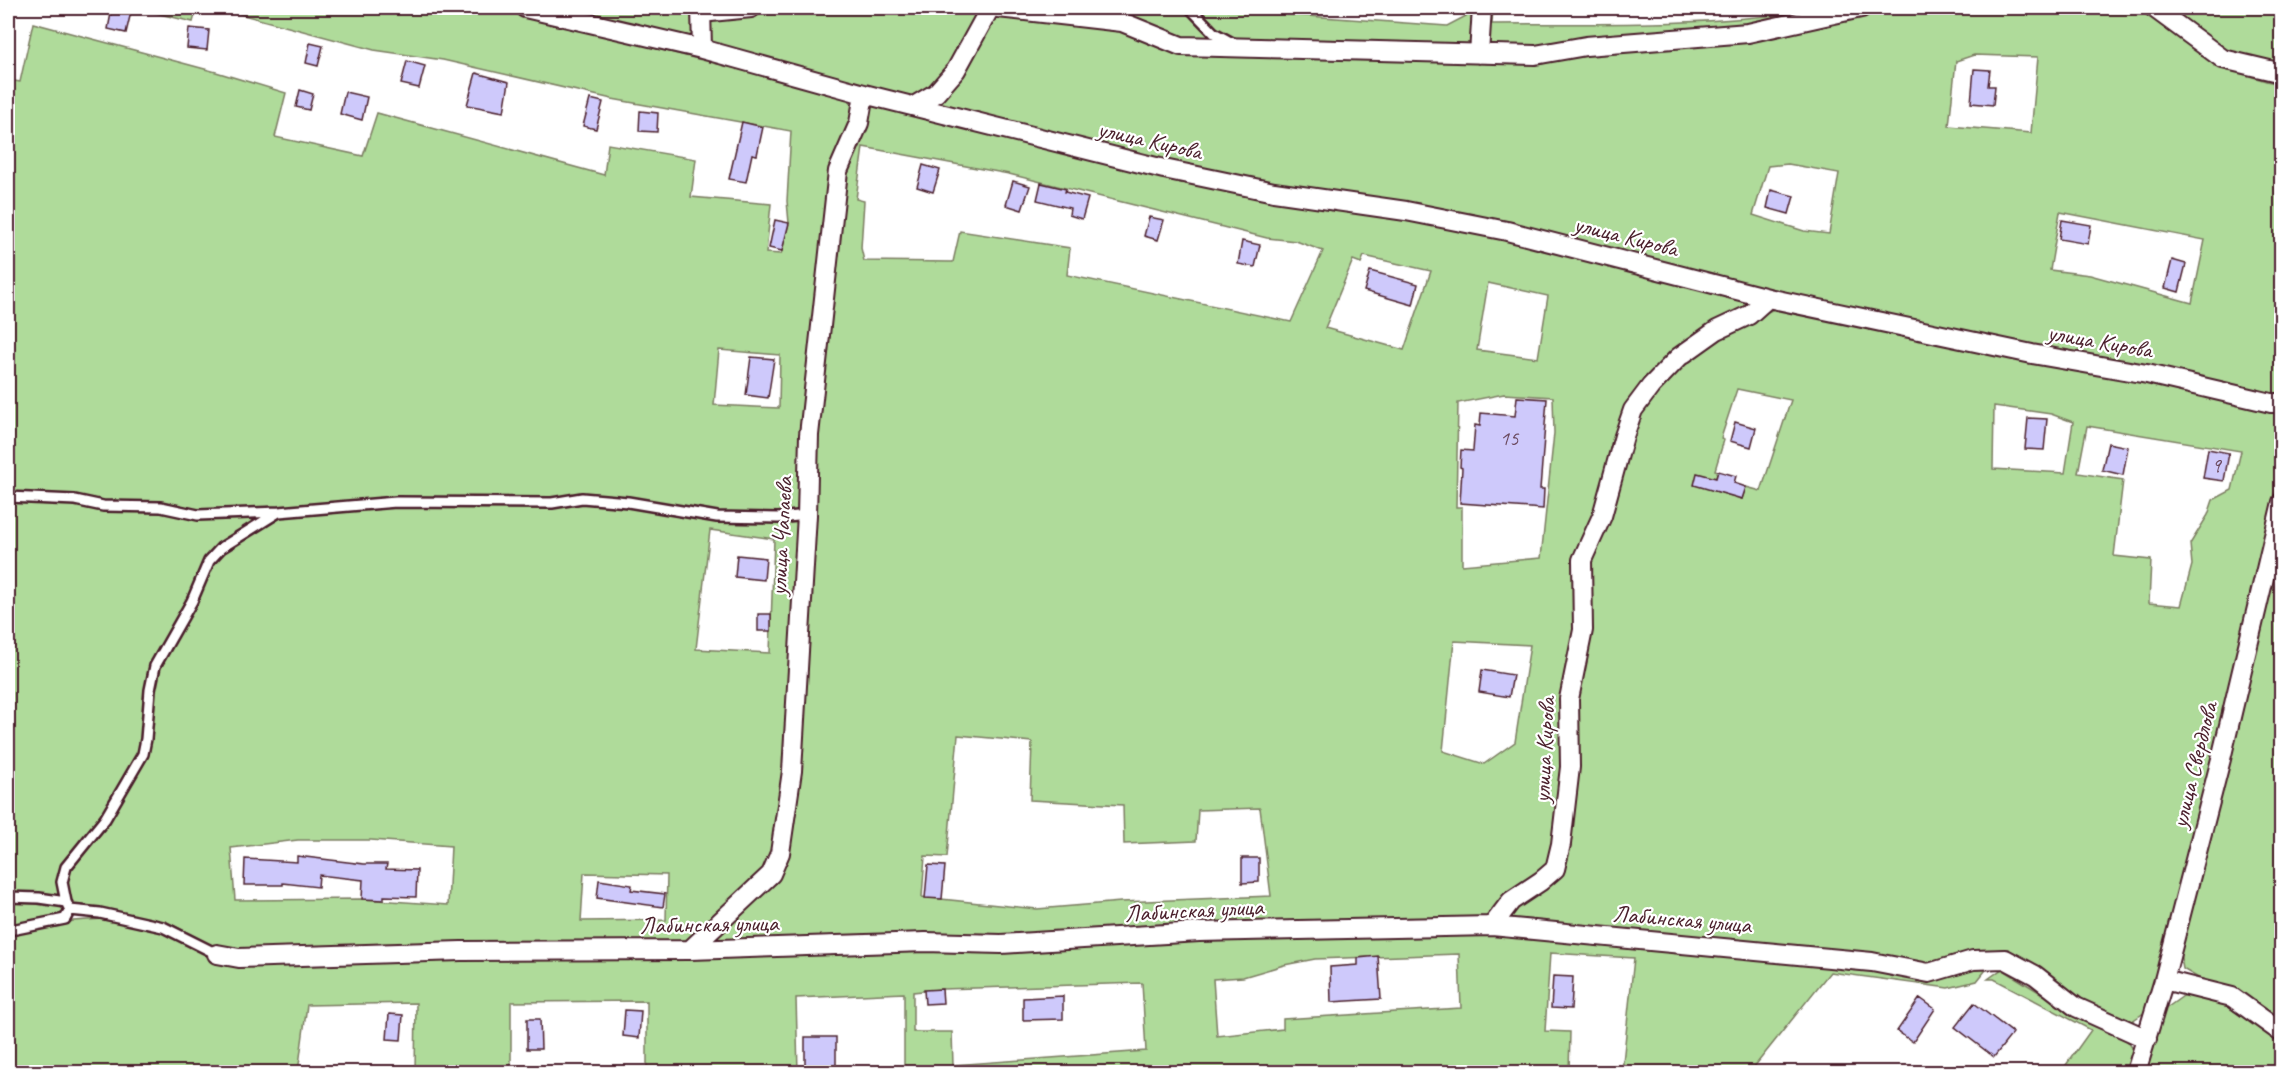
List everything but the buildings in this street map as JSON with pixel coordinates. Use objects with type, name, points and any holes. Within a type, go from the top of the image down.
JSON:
[{"type":"street","name":"улица Кирова","points":[[525,8],[702,49],[864,94],[1164,169],[1274,192],[1406,211],[1507,231],[1768,298],[2032,354],[2147,374],[2271,403],[2282,403]]},
{"type":"street","points":[[702,49],[701,10],[751,8]]},
{"type":"street","points":[[914,106],[936,93],[956,70],[990,8]]},
{"type":"street","points":[[998,8],[1122,22],[1181,46],[1535,55],[1586,46],[1748,33],[1861,8]]},
{"type":"street","points":[[1479,54],[1482,8]]},
{"type":"street","points":[[2154,8],[2223,59],[2282,73]]},
{"type":"street","name":"улица Чапаева","points":[[690,950],[771,874],[780,853],[792,771],[807,516],[809,435],[838,171],[859,123],[864,94]]},
{"type":"street","name":"улица Кирова","points":[[1492,926],[1511,900],[1556,869],[1562,844],[1570,767],[1569,699],[1583,630],[1582,560],[1602,516],[1624,436],[1634,410],[1651,386],[1679,357],[1717,330],[1749,315],[1768,298]]},
{"type":"street","name":"улица Свердлова","points":[[2136,1072],[2164,980],[2221,759],[2282,502]]},
{"type":"street","name":"Лабинская улица","points":[[217,954],[239,958],[449,951],[690,950],[925,942],[1001,944],[1199,932],[1492,926],[1872,962],[1929,973],[1973,960],[2005,959],[2035,975],[2076,1007],[2147,1039]]},
{"type":"street","points":[[2164,980],[2232,997],[2282,1033]]},
{"type":"lane","points":[[1190,8],[1214,33],[1244,49]]},
{"type":"lane","points":[[8,497],[75,500],[103,506],[161,507],[198,514],[279,512],[396,502],[552,503],[582,498],[628,502],[717,517],[778,519],[807,516]]},
{"type":"lane","points":[[8,929],[65,919],[68,906],[62,882],[66,867],[105,819],[143,754],[147,739],[150,690],[155,666],[192,601],[209,561],[220,548],[279,512]]},
{"type":"lane","points":[[8,897],[39,898],[163,927],[217,954]]},
{"type":"green space","points":[[135,8],[197,8],[193,22]]},
{"type":"green space","points":[[217,8],[493,8],[847,96],[855,110],[833,177],[787,785],[768,873],[706,930],[680,945],[223,951],[167,922],[97,908],[63,905],[66,910],[62,916],[8,926],[8,80],[20,82],[33,23],[286,93],[275,137],[363,156],[377,113],[604,175],[608,144],[696,159],[691,197],[771,204],[766,253],[781,254],[789,223],[787,201],[791,131],[612,99],[443,60],[374,50]],"holes":[[[719,350],[780,355],[779,408],[714,405]],[[710,530],[774,539],[770,653],[696,649]],[[298,840],[371,840],[451,846],[448,905],[362,899],[235,900],[231,848]],[[584,873],[667,875],[666,920],[581,921]]]},
{"type":"green space","points":[[549,8],[691,8],[694,27],[690,37],[682,40]]},
{"type":"green space","points":[[801,8],[987,9],[1124,26],[1181,49],[1333,54],[1468,63],[1542,64],[1591,49],[1847,17],[1881,8],[2142,8],[2165,21],[2234,69],[2281,84],[2281,392],[2263,396],[1867,310],[1236,179],[723,50],[709,36],[707,16]],"holes":[[[1974,55],[2038,57],[2031,133],[1949,126],[1956,61]],[[1788,164],[1839,173],[1829,234],[1804,231],[1753,215],[1768,166]],[[2060,212],[2205,240],[2192,303],[2090,275],[2050,270]]]},
{"type":"green space","points":[[1037,8],[1210,8],[1447,26],[1468,15],[1470,8],[1493,8],[1492,24],[1603,24],[1714,20],[1788,13],[1798,8],[1842,8],[1745,30],[1532,50],[1181,41]]},
{"type":"green space","points":[[2167,8],[2281,8],[2281,68],[2221,51],[2180,15]]},
{"type":"green space","points":[[869,101],[968,129],[1262,196],[1465,228],[1761,301],[1659,370],[1597,517],[1579,617],[1552,867],[1488,922],[998,939],[701,944],[775,875],[843,177]],"holes":[[[863,147],[1009,174],[1267,238],[1296,241],[1323,251],[1291,322],[1067,275],[1070,248],[960,231],[953,262],[864,261],[861,248],[864,201],[856,199]],[[1364,256],[1431,271],[1404,350],[1325,328],[1353,260],[1361,263]],[[1488,283],[1548,296],[1538,358],[1477,350]],[[1504,394],[1553,397],[1554,433],[1541,558],[1462,565],[1462,507],[1456,507],[1458,403]],[[1454,641],[1530,645],[1515,742],[1484,764],[1443,751]],[[958,735],[1032,742],[1030,800],[1123,805],[1124,844],[1196,841],[1198,810],[1260,808],[1271,896],[1121,902],[1037,909],[922,897],[925,856],[947,857]]]},
{"type":"green space","points":[[1774,309],[1797,311],[2264,408],[2280,414],[2281,462],[2248,616],[2148,1010],[2132,1021],[2117,1019],[2092,1010],[2020,956],[2003,949],[1983,951],[1923,966],[1502,922],[1512,907],[1550,879],[1586,560],[1639,409],[1688,357],[1754,318]],"holes":[[[1737,389],[1791,400],[1761,491],[1746,487],[1742,499],[1712,490],[1724,440],[1721,438]],[[1994,406],[2051,414],[2073,422],[2065,473],[1993,469]],[[2087,426],[2241,451],[2232,490],[2213,500],[2208,515],[2190,544],[2192,565],[2181,606],[2149,603],[2151,560],[2114,556],[2123,480],[2078,473]]]},
{"type":"green space","points":[[2281,542],[2281,1028],[2237,992],[2200,979],[2183,969],[2180,953]]},
{"type":"green space","points":[[103,919],[162,931],[213,956],[1514,932],[1960,971],[1989,966],[1977,981],[1948,988],[1830,972],[1750,1072],[1622,1072],[1634,958],[1550,953],[1545,1031],[1570,1032],[1569,1072],[904,1072],[904,993],[796,998],[798,1072],[647,1072],[647,1001],[511,1002],[511,1072],[415,1072],[416,1003],[307,1005],[298,1072],[8,1072],[8,933],[73,921]],"holes":[[[1459,954],[1461,1008],[1283,1019],[1283,1029],[1217,1036],[1213,979],[1243,977],[1315,959]],[[1142,983],[1146,1051],[953,1065],[952,1032],[913,1032],[913,992],[942,989]]]},
{"type":"green space","points":[[2002,969],[2039,992],[2122,1034],[2137,1054],[2131,1072],[2061,1072],[2091,1030],[1994,979],[1988,979]]},
{"type":"green space","points":[[2186,994],[2221,1002],[2281,1043],[2281,1072],[2145,1072],[2161,1012]]}]
